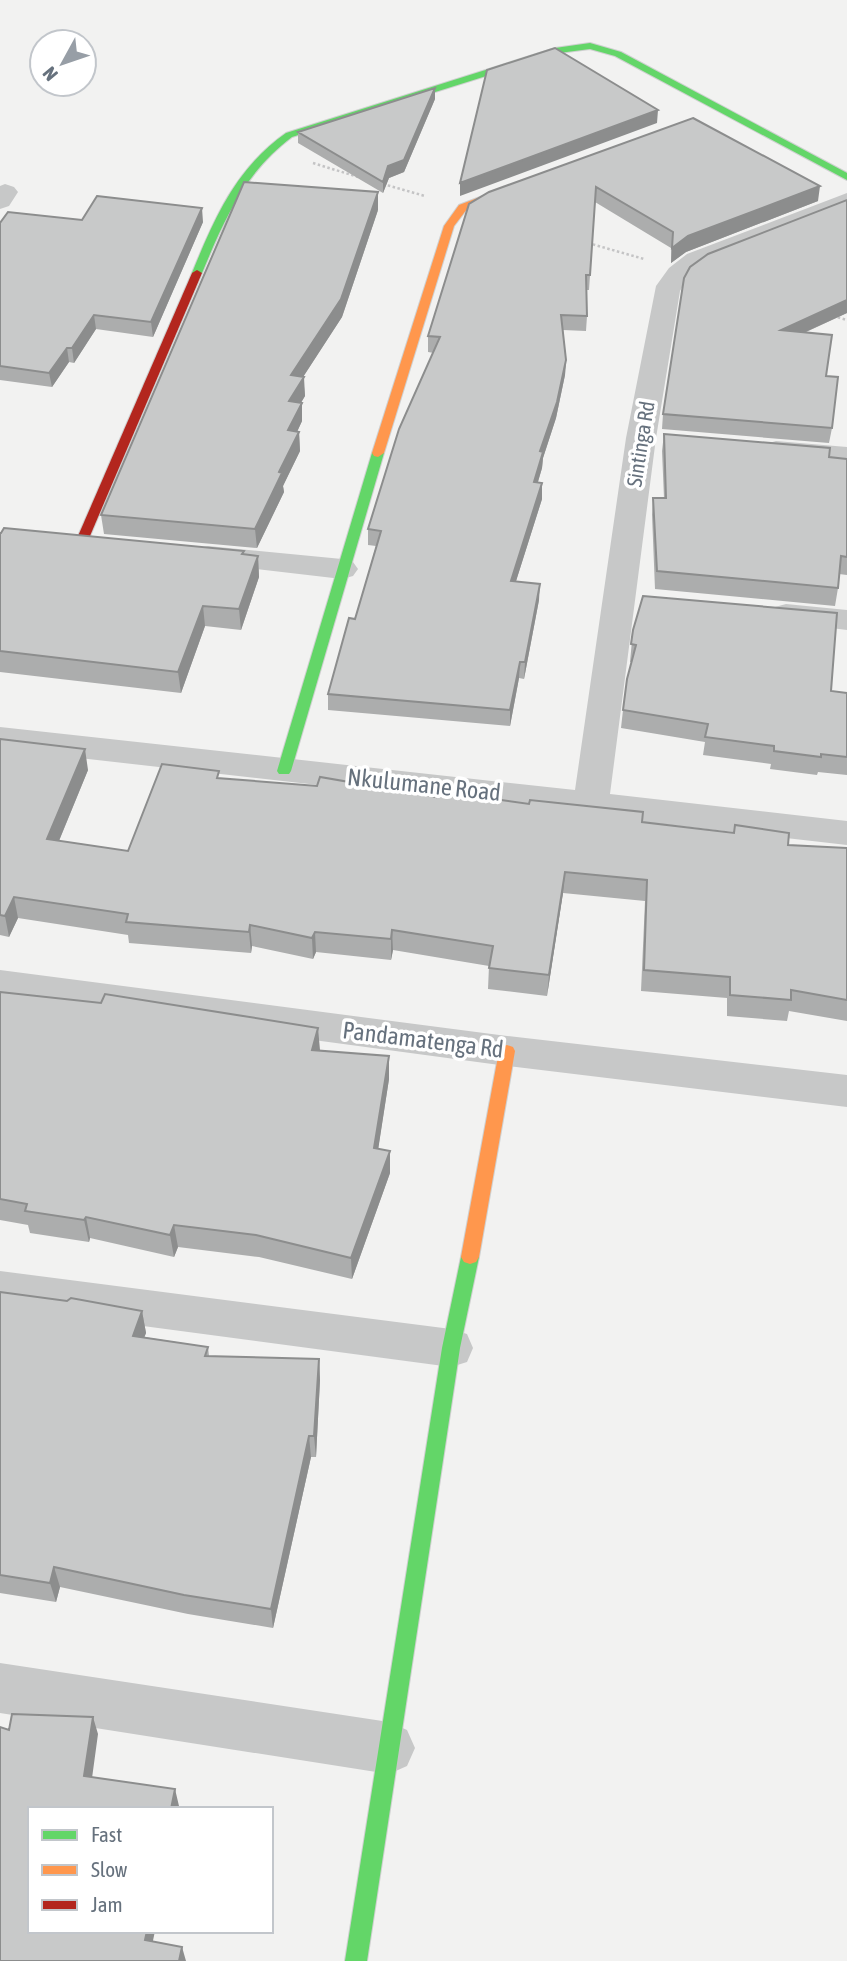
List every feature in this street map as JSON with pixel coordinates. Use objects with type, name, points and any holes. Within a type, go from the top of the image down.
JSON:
[{"type":"street","points":[[81,543],[226,206],[239,182],[265,149],[304,130],[575,47],[590,46],[618,54],[847,177]]},
{"type":"street","points":[[696,119],[722,110]]},
{"type":"street","points":[[284,771],[342,569],[449,226],[463,207],[530,181]]},
{"type":"street","points":[[680,269],[696,260],[847,201]]},
{"type":"street","name":"Sintinga Rd","points":[[591,803],[634,600],[655,439],[667,291],[680,269]]},
{"type":"street","points":[[751,448],[847,456]]},
{"type":"street","points":[[177,552],[342,569]]},
{"type":"street","points":[[754,611],[847,620]]},
{"type":"street","name":"Nkulumane Road","points":[[0,738],[847,833]]},
{"type":"street","name":"Pandamatenga Rd","points":[[0,984],[506,1051],[847,1091]]},
{"type":"street","points":[[356,1961],[451,1348],[486,1176],[506,1051]]},
{"type":"street","points":[[0,1289],[451,1348]]},
{"type":"street","points":[[0,1688],[389,1748]]},
{"type":"path","points":[[265,149],[370,180]]},
{"type":"path","points":[[383,184],[463,207]]},
{"type":"path","points":[[578,240],[680,269]]},
{"type":"path","points":[[821,312],[847,320]]},
{"type":"building","points":[[555,48],[658,110],[460,183],[487,70]]},
{"type":"building","points":[[435,88],[404,160],[388,166],[383,182],[298,132]]},
{"type":"building","points":[[693,118],[820,186],[688,236],[672,248],[673,232],[596,187],[590,275],[586,275],[587,316],[561,315],[566,360],[557,402],[540,451],[543,452],[534,482],[542,483],[511,581],[540,584],[525,662],[520,662],[510,710],[328,694],[349,618],[355,619],[381,531],[368,529],[399,429],[440,337],[428,336],[469,204],[489,192]]},
{"type":"building","points":[[244,182],[378,192],[341,299],[291,375],[304,377],[289,401],[302,403],[288,430],[299,432],[279,472],[282,473],[255,529],[101,515]]},
{"type":"building","points":[[97,196],[202,208],[151,322],[94,315],[72,348],[67,348],[49,373],[0,366],[0,223],[8,212],[82,220]]},
{"type":"building","points":[[847,200],[847,300],[781,330],[832,335],[826,376],[838,377],[832,428],[663,414],[684,278],[690,267],[708,254]]},
{"type":"building","points":[[664,434],[830,448],[829,457],[847,459],[847,557],[841,556],[838,588],[657,571],[653,498],[666,498]]},
{"type":"building","points":[[4,528],[244,551],[242,554],[258,556],[239,609],[203,606],[178,672],[0,651],[0,533]]},
{"type":"building","points":[[643,596],[837,613],[831,691],[847,693],[847,757],[821,754],[821,757],[774,751],[774,746],[705,737],[708,724],[623,710],[627,679],[636,645],[631,644],[633,630]]},
{"type":"building","points":[[0,739],[85,749],[47,839],[128,851],[162,764],[219,771],[217,778],[317,786],[320,777],[436,797],[437,791],[529,804],[530,800],[643,812],[642,822],[734,833],[735,825],[789,833],[788,845],[847,848],[847,1000],[791,990],[791,1000],[730,995],[730,977],[644,970],[647,880],[565,872],[549,975],[489,968],[493,946],[392,930],[391,939],[315,932],[312,938],[250,925],[249,932],[126,922],[128,914],[14,897],[5,916],[0,915]]},
{"type":"building","points":[[0,992],[101,1003],[105,994],[318,1028],[312,1050],[389,1056],[374,1148],[390,1151],[351,1258],[256,1235],[174,1225],[170,1235],[86,1217],[84,1220],[25,1211],[27,1204],[0,1199]]},
{"type":"building","points":[[0,1292],[67,1301],[71,1298],[142,1311],[133,1336],[208,1347],[205,1356],[319,1359],[314,1436],[309,1436],[271,1609],[184,1595],[54,1567],[50,1583],[0,1575]]},
{"type":"building","points":[[12,1714],[93,1717],[84,1776],[175,1789],[171,1807],[28,1807],[28,1933],[147,1933],[145,1940],[182,1947],[179,1961],[0,1961],[0,1727],[9,1730]]},
{"type":"traffic: fast","points":[[197,273],[222,215],[243,179],[256,162],[289,135],[558,50],[590,46],[618,54],[847,177]]},
{"type":"traffic: fast","points":[[284,771],[378,453]]},
{"type":"traffic: fast","points":[[356,1961],[451,1348],[470,1257]]},
{"type":"traffic: slow","points":[[378,453],[449,226],[463,207],[519,185]]},
{"type":"traffic: slow","points":[[470,1257],[507,1051]]},
{"type":"traffic: jam","points":[[81,543],[197,273]]}]
